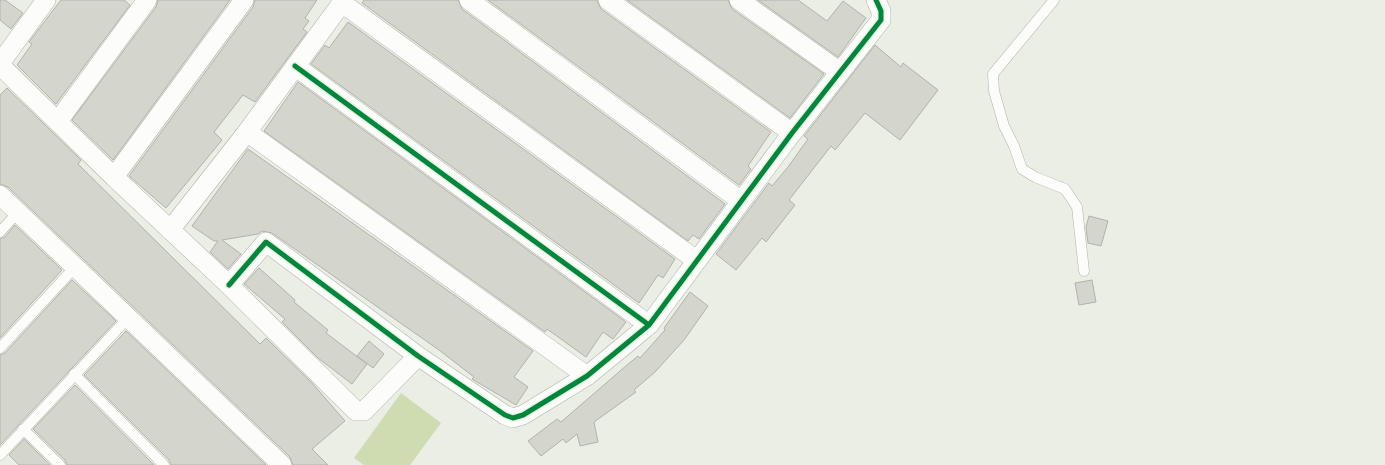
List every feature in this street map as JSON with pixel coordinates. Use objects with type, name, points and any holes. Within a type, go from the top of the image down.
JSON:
[{"type":"street","points":[[46,0],[4,58],[2,65],[114,178],[229,285],[360,413],[418,356]]},
{"type":"street","points":[[58,120],[147,0]]},
{"type":"street","points":[[114,178],[244,0]]},
{"type":"street","points":[[469,0],[741,201]]},
{"type":"street","points":[[608,0],[792,133]]},
{"type":"street","points":[[739,0],[840,72]]},
{"type":"street","points":[[229,285],[266,242],[418,356],[505,415],[514,418],[523,415],[587,376],[649,325],[792,133],[881,20],[881,11],[876,0]]},
{"type":"street","points":[[170,230],[247,132],[343,1],[696,260]]},
{"type":"street","points":[[296,66],[649,325]]},
{"type":"street","points":[[247,132],[587,376]]},
{"type":"street","points":[[0,195],[282,465]]},
{"type":"lane","points":[[1054,0],[993,74],[994,91],[1004,126],[1014,146],[1022,169],[1035,177],[1065,189],[1077,207],[1084,271]]},
{"type":"lane","points":[[0,232],[18,212]]},
{"type":"lane","points":[[0,348],[75,267]]},
{"type":"lane","points":[[0,455],[128,318]]},
{"type":"lane","points":[[74,374],[164,465]]},
{"type":"lane","points":[[23,429],[60,465]]},
{"type":"green space","points":[[401,393],[441,423],[410,465],[364,465],[354,458]]},
{"type":"building","points":[[0,0],[5,0],[23,13],[11,29],[0,20]]},
{"type":"building","points":[[61,0],[124,0],[130,5],[56,104],[17,65],[32,44],[29,42]]},
{"type":"building","points":[[158,0],[230,0],[113,160],[72,120],[156,7]]},
{"type":"building","points":[[255,0],[317,0],[305,18],[309,21],[303,29],[307,32],[255,102],[243,95],[214,132],[222,140],[166,208],[129,176],[253,7]]},
{"type":"building","points":[[364,0],[458,0],[462,9],[725,204],[699,239],[693,235],[688,241],[362,3]]},
{"type":"building","points":[[488,0],[597,0],[601,9],[771,132],[748,166],[751,169],[739,185]]},
{"type":"building","points":[[627,0],[728,0],[732,9],[824,74],[790,118]]},
{"type":"building","points":[[758,0],[798,0],[827,21],[843,1],[866,18],[838,57]]},
{"type":"building","points":[[348,22],[675,259],[663,278],[658,275],[639,303],[311,64],[325,45],[329,48]]},
{"type":"building","points":[[875,45],[901,67],[903,63],[938,90],[900,140],[865,113],[835,150],[831,146],[789,200],[795,205],[766,242],[762,238],[736,270],[716,254],[769,183],[772,186],[788,167],[808,139],[804,136]]},
{"type":"building","points":[[298,82],[626,322],[613,339],[603,332],[586,357],[547,329],[545,332],[264,131]]},
{"type":"building","points":[[7,88],[81,160],[78,164],[260,344],[266,338],[312,383],[345,421],[312,449],[328,465],[293,465],[290,457],[8,187],[0,184],[0,95]]},
{"type":"building","points":[[248,149],[533,351],[514,377],[528,387],[516,405],[472,379],[474,377],[439,350],[272,233],[262,231],[258,234],[222,240],[241,254],[228,269],[210,252],[218,241],[214,241],[192,226]]},
{"type":"building","points":[[1089,216],[1108,221],[1101,246],[1088,243],[1086,227]]},
{"type":"building","points":[[15,225],[62,270],[0,338],[0,239],[5,237]]},
{"type":"building","points":[[259,268],[295,300],[294,302],[328,330],[326,333],[367,364],[352,384],[318,358],[282,322],[285,319],[244,284]]},
{"type":"building","points":[[72,280],[116,321],[0,445],[0,355],[5,353]]},
{"type":"building","points":[[1092,280],[1096,302],[1079,305],[1075,283]]},
{"type":"building","points":[[690,292],[708,306],[684,340],[655,372],[634,390],[636,392],[594,422],[598,442],[580,446],[577,434],[566,443],[563,439],[541,456],[528,441],[557,419],[561,422],[638,356],[640,358],[665,330],[664,328]]},
{"type":"building","points":[[126,331],[266,465],[171,465],[169,460],[84,375]]},
{"type":"building","points":[[369,341],[384,354],[373,368],[357,356]]},
{"type":"building","points":[[75,385],[154,465],[67,465],[65,460],[33,429]]},
{"type":"building","points":[[24,439],[50,465],[19,465],[9,455]]},
{"type":"cycle path","points":[[229,285],[266,242],[418,356],[505,415],[513,418],[523,415],[587,376],[649,325],[792,133],[881,20],[881,11],[876,0]]},
{"type":"cycle path","points":[[295,66],[649,325]]}]
